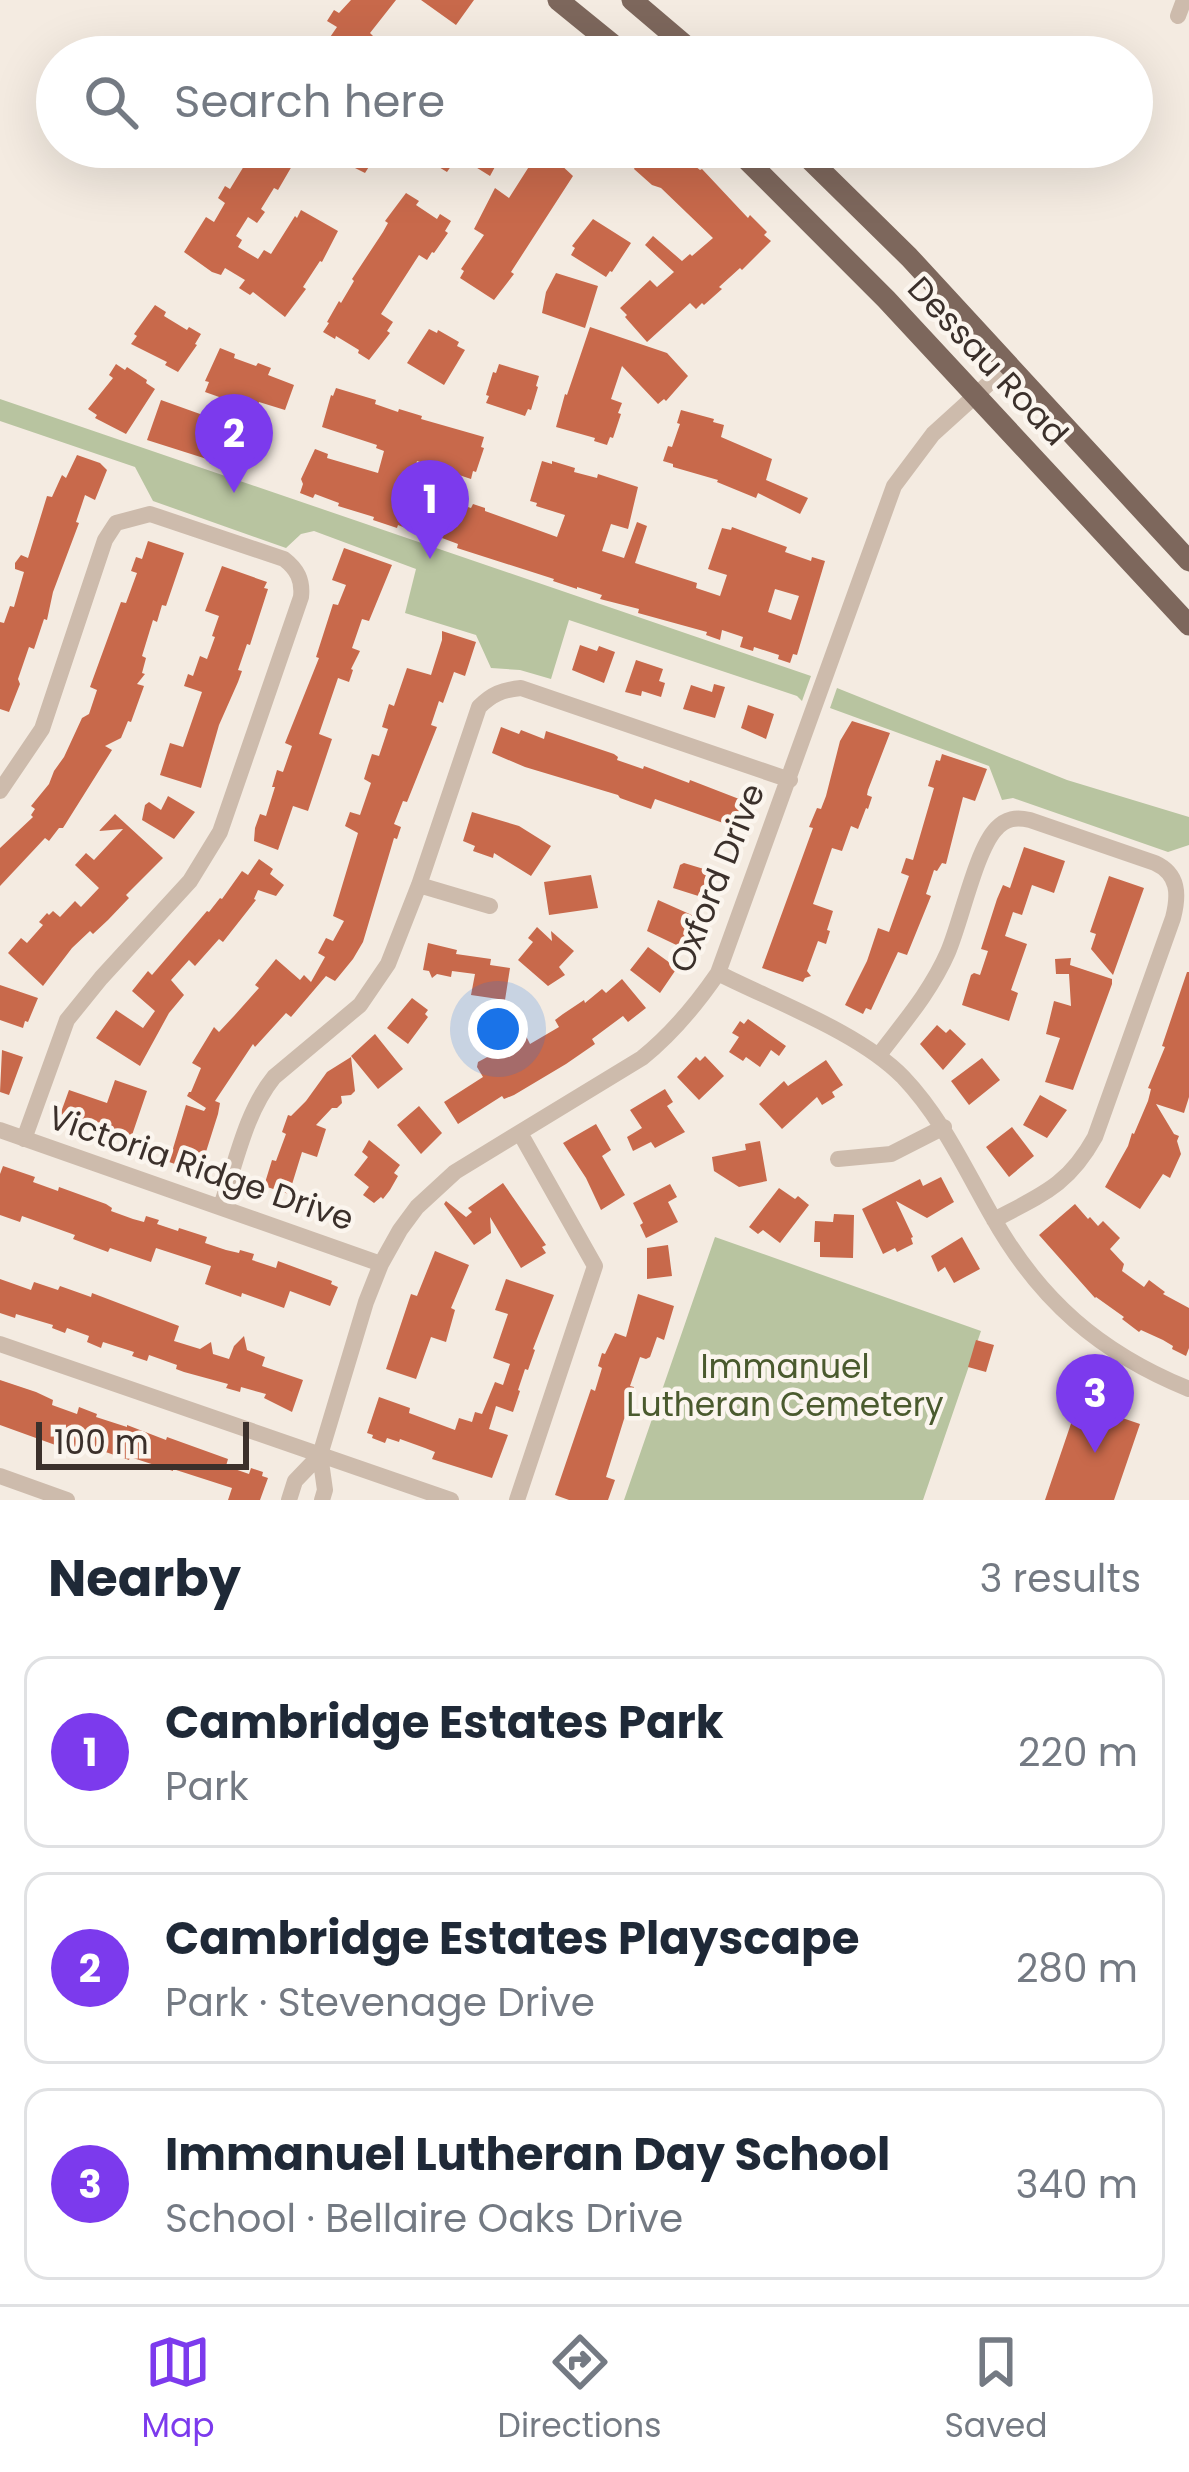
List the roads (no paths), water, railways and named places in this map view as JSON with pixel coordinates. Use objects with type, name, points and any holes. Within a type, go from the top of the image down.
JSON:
[{"type":"main road","points":[[559,0],[603,36]]},
{"type":"main road","points":[[632,0],[674,36]]},
{"type":"main road","name":"Dessau Road","points":[[755,168],[886,299],[1189,626]]},
{"type":"main road","name":"Dessau Road","points":[[818,168],[909,257],[1189,561]]},
{"type":"street","name":"Oxford Drive","points":[[320,1455],[366,1302],[400,1230],[455,1172],[653,1048],[692,1011],[718,973],[894,486],[933,434],[1008,366]]},
{"type":"street","points":[[0,791],[42,729],[105,540],[116,523],[150,514],[292,565],[302,586],[301,597],[220,832],[190,881],[78,1004],[24,1138]]},
{"type":"street","points":[[221,1206],[262,1091],[360,1005],[388,964],[479,706],[489,697],[520,688],[790,780]]},
{"type":"street","points":[[878,1055],[934,980],[986,843],[1001,824],[1010,819],[1030,820],[1155,863],[1171,874],[1177,889],[1173,918],[1095,1137],[1067,1178],[994,1220]]},
{"type":"street","points":[[419,885],[490,906]]},
{"type":"street","points":[[718,973],[878,1055],[944,1127],[994,1220],[1035,1280],[1079,1326],[1132,1363],[1189,1389]]},
{"type":"street","points":[[838,1160],[891,1154],[944,1127]]},
{"type":"street","name":"Victoria Ridge Drive","points":[[0,1130],[382,1264]]},
{"type":"street","points":[[517,1500],[595,1265],[520,1133]]},
{"type":"street","points":[[0,1343],[451,1500]]},
{"type":"street","points":[[289,1500],[296,1481],[320,1455]]},
{"type":"street","points":[[320,1455],[322,1500]]},
{"type":"street","points":[[0,1476],[67,1500]]},
{"type":"place","name":"Cambridge Estates Playscape","points":[[234,493]]},
{"type":"place","name":"Cambridge Estates Park","points":[[430,559]]},
{"type":"place","name":"Immanuel Lutheran Day School","points":[[1095,1453]]},
{"type":"park label","name":"Immanuel Lutheran Cemetery","points":[[785,1385]]}]
